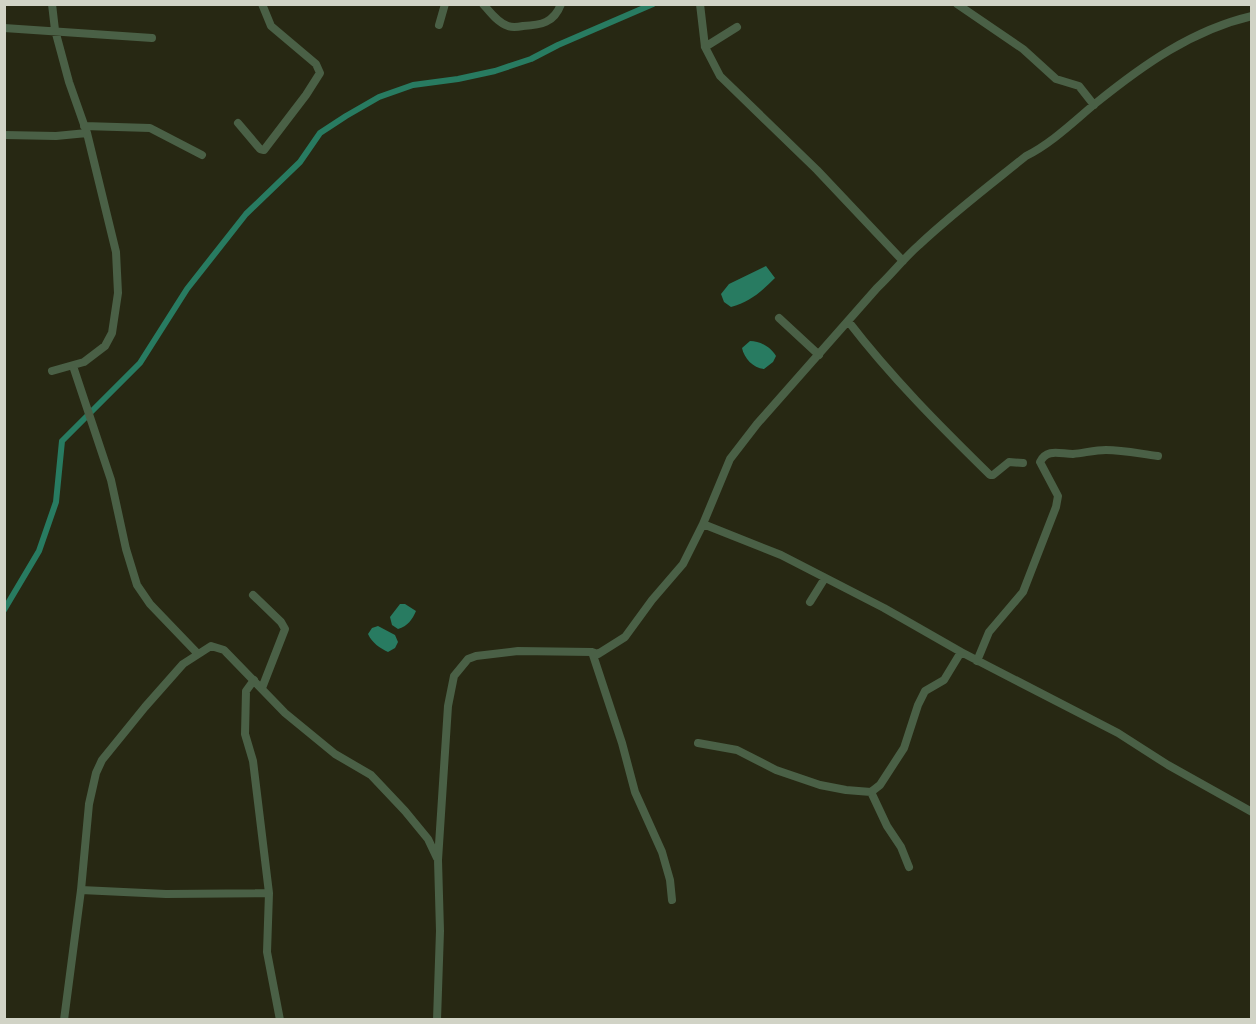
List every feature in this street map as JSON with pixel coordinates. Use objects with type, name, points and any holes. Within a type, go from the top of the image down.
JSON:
[{"type":"street","points":[[52,4],[55,30],[69,82],[86,129],[116,252],[118,293],[112,333],[105,346],[84,362],[52,371]]},
{"type":"street","points":[[238,123],[260,149],[264,150],[321,73],[316,64],[271,26],[262,4]]},
{"type":"street","points":[[439,25],[445,4]]},
{"type":"street","points":[[483,4],[509,27],[541,25],[550,22],[558,13],[561,4]]},
{"type":"street","points":[[700,4],[705,46],[720,76],[817,170],[903,261]]},
{"type":"street","points":[[957,4],[1023,49],[1056,79],[1079,86],[1094,105]]},
{"type":"street","points":[[437,1020],[441,932],[438,860],[448,706],[454,676],[468,659],[477,656],[518,651],[598,654],[625,637],[652,600],[683,564],[703,524],[730,459],[757,424],[919,244],[1017,163],[1044,147],[1137,70],[1190,38],[1229,21],[1251,16]]},
{"type":"street","points":[[4,27],[152,38]]},
{"type":"street","points":[[705,46],[737,27]]},
{"type":"street","points":[[4,135],[56,136],[86,129],[150,128],[202,155]]},
{"type":"street","points":[[779,318],[819,355]]},
{"type":"street","points":[[848,321],[873,354],[926,412],[990,475],[1009,462],[1023,463]]},
{"type":"street","points":[[73,366],[111,480],[126,549],[137,585],[150,604],[198,654]]},
{"type":"street","points":[[977,661],[989,632],[1023,592],[1056,507],[1058,496],[1040,462],[1043,457],[1058,452],[1072,454],[1107,450],[1158,456]]},
{"type":"street","points":[[703,524],[781,555],[884,608],[977,661],[1110,728],[1251,812]]},
{"type":"street","points":[[810,602],[825,578]]},
{"type":"street","points":[[253,595],[281,622],[285,629],[262,688]]},
{"type":"street","points":[[64,1020],[81,890],[89,804],[96,773],[102,760],[183,664],[211,646],[224,650],[285,713],[335,754],[371,775],[417,825],[428,839],[438,860]]},
{"type":"street","points":[[592,652],[622,743],[635,792],[662,852],[670,880],[672,900]]},
{"type":"street","points":[[698,743],[737,750],[776,771],[820,784],[846,790],[871,792],[880,786],[904,748],[925,691],[944,680],[961,652]]},
{"type":"street","points":[[254,680],[246,691],[245,734],[253,761],[269,893],[267,952],[280,1020]]},
{"type":"street","points":[[871,792],[887,826],[901,847],[909,867]]},
{"type":"street","points":[[81,890],[156,894],[269,893]]},
{"type":"shaded area","points":[[766,266],[775,278],[760,292],[731,307],[724,302],[721,294],[729,284]]},
{"type":"shaded area","points":[[750,341],[765,345],[776,356],[773,362],[764,369],[753,365],[745,355],[742,348]]},
{"type":"shaded area","points":[[400,604],[405,604],[416,611],[409,622],[398,629],[392,625],[390,617]]},
{"type":"shaded area","points":[[378,626],[395,635],[398,642],[395,648],[388,652],[376,645],[368,634],[372,628]]},
{"type":"waterway","points":[[4,610],[39,551],[56,502],[62,441],[140,363],[187,289],[246,214],[300,162],[320,133],[379,97],[413,85],[495,71],[531,59],[653,4]]}]
